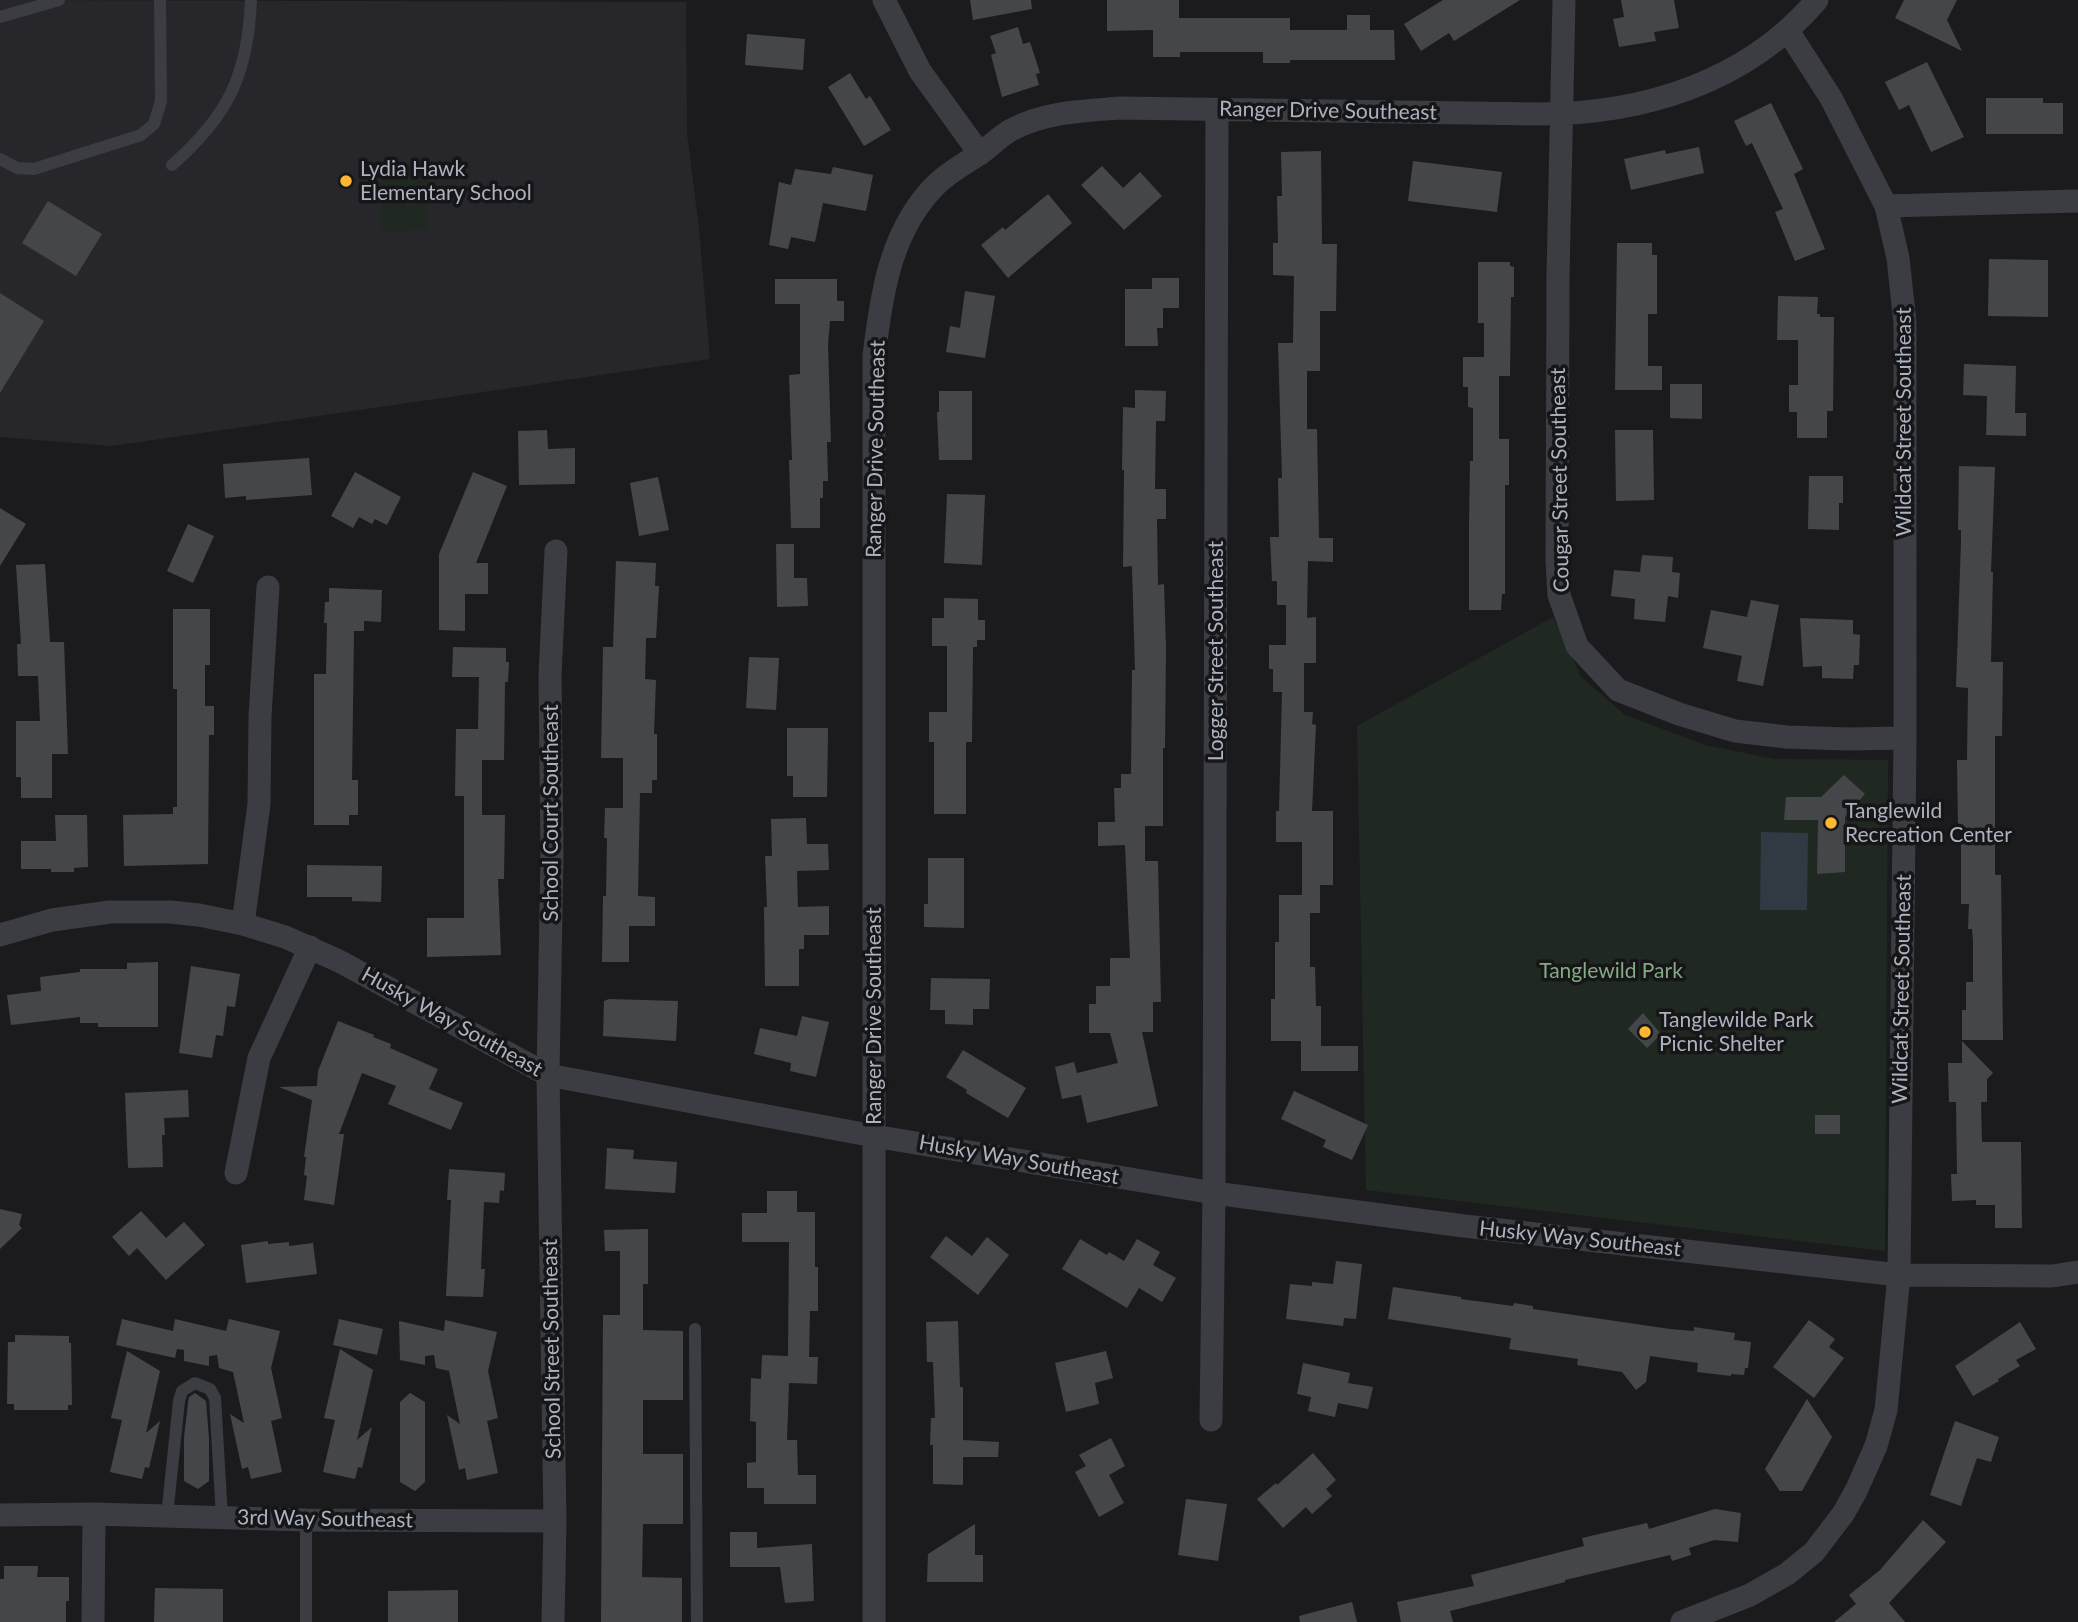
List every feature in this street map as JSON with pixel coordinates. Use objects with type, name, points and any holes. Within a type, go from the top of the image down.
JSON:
[{"type":"street","points":[[884,0],[920,71],[980,154]]},
{"type":"street","name":"Cougar Street Southeast","points":[[1564,0],[1558,290],[1557,560],[1559,595],[1577,646],[1618,690],[1679,714],[1735,731],[1787,737],[1905,738]]},
{"type":"street","name":"Ranger Drive Southeast","points":[[874,1622],[874,356],[882,292],[901,237],[914,211],[930,190],[954,170],[980,154],[1008,131],[1035,118],[1120,108],[1562,114],[1608,111],[1694,88],[1752,57],[1788,31],[1818,0]]},
{"type":"street","name":"Wildcat Street Southeast","points":[[1682,1622],[1750,1595],[1787,1574],[1814,1552],[1843,1514],[1875,1446],[1886,1410],[1899,1275],[1905,738],[1905,323],[1898,258],[1886,206],[1831,98],[1788,31]]},
{"type":"street","name":"Logger Street Southeast","points":[[1211,1420],[1217,110]]},
{"type":"street","points":[[1886,206],[2078,201]]},
{"type":"street","name":"School Court Southeast","points":[[548,1075],[552,854],[550,675],[556,551]]},
{"type":"street","points":[[243,924],[259,804],[260,716],[268,587]]},
{"type":"street","name":"Husky Way Southeast","points":[[0,935],[52,920],[110,912],[170,912],[243,924],[285,936],[339,961],[548,1075],[874,1136],[1214,1193],[1464,1226],[1899,1275],[2052,1276],[2078,1272]]},
{"type":"street","points":[[236,1173],[260,1058],[310,947]]},
{"type":"street","name":"School Street Southeast","points":[[548,1075],[555,1521],[553,1622]]},
{"type":"street","points":[[93,1622],[94,1514]]},
{"type":"street","name":"3rd Way Southeast","points":[[0,1516],[94,1514],[306,1520],[555,1521]]},
{"type":"lane","points":[[0,17],[59,0]]},
{"type":"lane","points":[[0,159],[17,168],[34,169],[141,135],[153,124],[161,101],[160,0]]},
{"type":"lane","points":[[172,165],[216,120],[233,93],[245,59],[251,0]]},
{"type":"lane","points":[[695,1329],[697,1622]]},
{"type":"lane","points":[[167,1516],[179,1401],[182,1391],[195,1383],[210,1389],[215,1398],[222,1517]]},
{"type":"lane","points":[[306,1520],[306,1622]]},
{"type":"shaded area","name":"Lydia Hawk Elementary School","points":[[0,0],[686,2],[687,134],[699,229],[710,359],[112,446],[0,437]]},
{"type":"shaded area","points":[[1761,832],[1808,833],[1807,910],[1760,910]]},
{"type":"green space","points":[[380,166],[427,166],[427,230],[380,231]]},
{"type":"green space","name":"Tanglewild Park","points":[[1553,617],[1581,677],[1625,715],[1705,745],[1774,759],[1888,760],[1885,1251],[1366,1190],[1357,726]]},
{"type":"building","points":[[970,0],[1031,0],[1032,9],[973,20]]},
{"type":"building","points":[[1107,0],[1179,0],[1179,18],[1290,18],[1290,30],[1347,30],[1347,15],[1370,15],[1370,30],[1394,30],[1395,60],[1290,60],[1290,63],[1263,63],[1263,52],[1180,52],[1180,57],[1153,57],[1153,30],[1107,31]]},
{"type":"building","points":[[1443,0],[1520,0],[1454,41],[1449,33],[1421,51],[1404,24]]},
{"type":"building","points":[[1621,0],[1674,0],[1679,28],[1654,32],[1656,41],[1619,47],[1613,19],[1624,17]]},
{"type":"building","points":[[1904,0],[1957,0],[1947,20],[1962,51],[1895,18]]},
{"type":"building","points":[[1018,27],[1023,44],[1030,42],[1040,73],[1036,74],[1039,85],[1002,97],[991,55],[996,53],[990,36]]},
{"type":"building","points":[[747,34],[805,39],[803,70],[745,65]]},
{"type":"building","points":[[1927,62],[1964,137],[1931,152],[1909,105],[1899,110],[1885,82]]},
{"type":"building","points":[[850,73],[866,99],[870,96],[891,130],[864,146],[828,87]]},
{"type":"building","points":[[1986,98],[2043,98],[2043,103],[2063,103],[2063,134],[1986,134]]},
{"type":"building","points":[[1771,103],[1803,169],[1794,174],[1825,249],[1795,261],[1775,212],[1783,209],[1752,143],[1746,146],[1734,121]]},
{"type":"building","points":[[1699,147],[1704,173],[1631,190],[1624,159],[1665,150],[1666,154]]},
{"type":"building","points":[[1321,151],[1322,244],[1337,244],[1336,311],[1320,311],[1320,371],[1307,371],[1307,429],[1317,429],[1319,538],[1333,538],[1333,562],[1308,561],[1307,618],[1316,617],[1316,663],[1304,663],[1304,712],[1313,712],[1312,724],[1316,725],[1312,811],[1333,811],[1333,885],[1320,885],[1320,913],[1310,913],[1310,967],[1315,967],[1316,1006],[1321,1006],[1321,1046],[1358,1046],[1358,1071],[1301,1071],[1301,1041],[1271,1041],[1271,999],[1275,999],[1275,942],[1279,942],[1279,895],[1302,895],[1302,842],[1276,842],[1282,692],[1273,692],[1269,645],[1286,645],[1286,605],[1277,605],[1277,581],[1272,581],[1270,537],[1279,537],[1278,478],[1282,478],[1278,343],[1293,343],[1294,276],[1273,275],[1273,243],[1278,243],[1277,196],[1282,196],[1281,152]]},
{"type":"building","points":[[1413,161],[1502,172],[1497,212],[1408,201]]},
{"type":"building","points":[[1102,166],[1123,188],[1140,172],[1162,196],[1124,230],[1081,185]]},
{"type":"building","points":[[833,167],[873,175],[866,211],[823,203],[815,242],[791,237],[788,249],[769,245],[779,182],[791,185],[795,169],[831,174]]},
{"type":"building","points":[[1048,194],[1072,223],[1008,278],[981,245],[1003,227],[1005,230]]},
{"type":"building","points":[[48,201],[102,234],[76,276],[22,243]]},
{"type":"building","points":[[1617,243],[1652,243],[1652,255],[1657,255],[1657,314],[1648,314],[1648,366],[1662,366],[1662,390],[1615,390]]},
{"type":"building","points":[[1989,259],[2048,260],[2048,317],[1988,316]]},
{"type":"building","points":[[1478,262],[1510,262],[1510,266],[1514,267],[1510,376],[1499,376],[1499,439],[1509,439],[1509,485],[1505,485],[1505,594],[1502,594],[1501,610],[1469,610],[1473,408],[1468,407],[1468,387],[1463,387],[1463,357],[1484,357],[1484,323],[1478,323]]},
{"type":"building","points":[[1152,278],[1179,278],[1179,308],[1163,308],[1163,328],[1157,328],[1158,346],[1125,346],[1125,289],[1152,289]]},
{"type":"building","points":[[775,279],[837,279],[837,301],[844,301],[844,321],[830,321],[828,345],[831,442],[827,442],[828,481],[823,481],[823,498],[820,498],[820,528],[791,528],[789,375],[800,374],[800,304],[775,304]]},
{"type":"building","points":[[965,291],[995,296],[985,358],[946,352],[950,326],[960,328]]},
{"type":"building","points":[[0,293],[44,321],[0,393]]},
{"type":"building","points":[[1778,296],[1818,297],[1817,314],[1820,314],[1820,317],[1834,317],[1833,411],[1827,411],[1827,438],[1797,438],[1797,412],[1789,412],[1789,385],[1798,385],[1798,340],[1777,340]]},
{"type":"building","points":[[1964,364],[2016,366],[2015,413],[2026,413],[2026,436],[1986,435],[1987,396],[1963,395]]},
{"type":"building","points":[[1670,384],[1702,384],[1702,419],[1670,418]]},
{"type":"building","points":[[1135,390],[1166,391],[1165,421],[1156,421],[1155,489],[1166,489],[1166,519],[1157,519],[1158,585],[1164,584],[1166,648],[1163,826],[1145,826],[1145,861],[1158,861],[1161,1002],[1153,1002],[1153,1032],[1142,1032],[1158,1106],[1087,1123],[1081,1095],[1062,1099],[1055,1067],[1074,1062],[1077,1073],[1118,1063],[1110,1033],[1089,1033],[1089,1004],[1096,1004],[1096,986],[1110,986],[1110,958],[1130,958],[1125,845],[1098,846],[1098,822],[1115,822],[1114,788],[1121,788],[1121,774],[1131,774],[1132,670],[1135,670],[1132,566],[1123,567],[1122,470],[1123,407],[1135,408]]},
{"type":"building","points":[[939,391],[972,391],[972,460],[939,460]]},
{"type":"building","points":[[547,430],[548,449],[575,448],[575,484],[519,485],[518,431]]},
{"type":"building","points":[[1615,430],[1653,430],[1654,500],[1616,501]]},
{"type":"building","points":[[309,458],[312,495],[246,500],[246,496],[225,498],[223,464]]},
{"type":"building","points":[[1959,466],[1995,467],[1991,662],[2003,662],[2002,736],[1995,736],[1995,875],[2001,875],[2003,1040],[1962,1040],[1966,982],[1973,982],[1973,941],[1972,929],[1968,929],[1969,904],[1961,904],[1961,829],[1958,829],[1957,760],[1967,760],[1968,688],[1956,687],[1961,541],[1961,530],[1958,530]]},
{"type":"building","points":[[355,472],[401,497],[387,525],[375,519],[372,524],[359,517],[353,528],[331,516]]},
{"type":"building","points":[[473,472],[507,486],[476,563],[488,563],[488,594],[465,594],[465,631],[439,630],[439,554]]},
{"type":"building","points":[[1809,476],[1843,476],[1839,530],[1808,529]]},
{"type":"building","points":[[658,477],[669,530],[639,536],[630,483]]},
{"type":"building","points":[[947,494],[985,495],[982,565],[944,563]]},
{"type":"building","points":[[0,508],[26,524],[0,566]]},
{"type":"building","points":[[188,524],[214,536],[193,583],[167,571]]},
{"type":"building","points":[[776,544],[794,544],[794,578],[807,578],[808,606],[777,607]]},
{"type":"building","points":[[1642,555],[1673,557],[1672,572],[1680,573],[1678,598],[1668,596],[1665,622],[1634,619],[1635,599],[1611,596],[1614,570],[1640,572]]},
{"type":"building","points":[[616,561],[656,563],[655,586],[659,586],[656,638],[646,638],[645,679],[656,680],[654,734],[657,734],[657,780],[652,780],[652,793],[640,793],[638,896],[655,897],[655,926],[629,926],[629,962],[602,962],[603,896],[606,896],[605,808],[623,808],[623,758],[601,758],[603,647],[613,647]]},
{"type":"building","points":[[45,564],[50,642],[64,642],[68,754],[52,754],[52,798],[21,798],[21,777],[16,777],[16,721],[40,721],[38,676],[18,676],[17,644],[21,644],[16,565]]},
{"type":"building","points":[[329,588],[382,590],[381,622],[364,621],[364,631],[354,631],[352,780],[358,780],[358,815],[349,815],[349,825],[314,825],[314,674],[326,674],[327,623],[324,623]]},
{"type":"building","points":[[944,598],[978,599],[978,620],[985,620],[985,640],[977,640],[977,647],[973,647],[972,742],[966,742],[966,814],[934,814],[934,742],[929,742],[929,712],[947,712],[947,646],[932,646],[932,618],[944,618]]},
{"type":"building","points":[[1751,600],[1779,605],[1763,686],[1737,681],[1742,656],[1703,648],[1711,610],[1747,617]]},
{"type":"building","points":[[173,609],[210,609],[210,665],[205,665],[205,706],[214,706],[214,735],[209,735],[208,864],[124,866],[123,815],[173,814],[173,807],[177,807],[177,689],[173,689]]},
{"type":"building","points":[[1800,618],[1853,620],[1853,634],[1860,635],[1859,665],[1854,665],[1853,679],[1822,678],[1822,666],[1803,667]]},
{"type":"building","points":[[453,647],[506,648],[506,662],[509,662],[508,682],[505,682],[504,760],[482,760],[482,815],[505,815],[504,879],[498,879],[501,955],[427,957],[427,918],[464,918],[464,796],[455,796],[456,729],[478,729],[479,677],[452,677]]},
{"type":"building","points":[[749,657],[779,658],[776,710],[746,708]]},
{"type":"building","points":[[787,728],[828,728],[827,797],[793,797],[793,776],[787,776]]},
{"type":"building","name":"Tanglewild Recreation Center","points":[[1844,775],[1865,794],[1845,817],[1845,872],[1817,874],[1818,820],[1784,820],[1786,797],[1821,797]]},
{"type":"building","points":[[55,815],[87,815],[88,867],[74,868],[74,872],[21,869],[21,841],[56,841]]},
{"type":"building","points":[[806,818],[807,844],[828,844],[829,870],[797,871],[798,907],[829,906],[829,935],[804,935],[804,949],[799,949],[799,986],[765,986],[765,856],[772,856],[771,819]]},
{"type":"building","points":[[928,858],[964,858],[964,928],[924,927],[924,904],[928,904]]},
{"type":"building","points":[[307,865],[382,866],[381,902],[352,901],[352,897],[307,897]]},
{"type":"building","points":[[158,962],[158,1027],[98,1027],[98,1023],[80,1023],[80,1017],[11,1025],[7,995],[41,991],[40,977],[80,972],[80,969],[127,969],[127,963]]},
{"type":"building","points":[[191,966],[240,974],[235,1007],[227,1006],[223,1036],[216,1035],[212,1058],[179,1053]]},
{"type":"building","points":[[931,978],[990,979],[989,1009],[973,1009],[973,1025],[945,1024],[945,1010],[930,1010]]},
{"type":"building","points":[[604,1001],[678,1001],[676,1041],[603,1036]]},
{"type":"building","name":"Tanglewilde Park Picnic Shelter","points":[[1643,1013],[1661,1034],[1647,1048],[1628,1029]]},
{"type":"building","points":[[802,1016],[829,1022],[816,1077],[790,1071],[791,1063],[754,1054],[760,1028],[797,1036]]},
{"type":"building","points":[[338,1021],[374,1035],[373,1037],[391,1044],[390,1048],[438,1069],[429,1089],[463,1103],[451,1130],[388,1104],[396,1086],[362,1073],[339,1134],[344,1134],[334,1205],[304,1200],[307,1176],[304,1175],[304,1157],[312,1100],[279,1087],[317,1086],[318,1071]]},
{"type":"building","points":[[1962,1041],[1993,1073],[1987,1079],[1987,1102],[1981,1102],[1982,1142],[2021,1142],[2022,1228],[1995,1228],[1995,1205],[1976,1205],[1976,1200],[1952,1201],[1951,1174],[1957,1174],[1956,1102],[1949,1102],[1948,1063],[1962,1063]]},
{"type":"building","points":[[963,1050],[1026,1088],[1008,1118],[966,1093],[967,1090],[946,1077]]},
{"type":"building","points":[[188,1090],[189,1117],[164,1118],[163,1167],[128,1168],[125,1093]]},
{"type":"building","points":[[1294,1091],[1368,1125],[1352,1160],[1323,1147],[1326,1140],[1281,1119]]},
{"type":"building","points":[[1815,1115],[1840,1115],[1840,1134],[1815,1134]]},
{"type":"building","points":[[607,1148],[634,1150],[633,1159],[677,1162],[675,1193],[605,1189]]},
{"type":"building","points":[[449,1169],[505,1173],[504,1191],[500,1190],[499,1203],[484,1202],[481,1269],[485,1269],[483,1297],[446,1296],[451,1200],[447,1200]]},
{"type":"building","points":[[767,1191],[797,1191],[797,1212],[815,1212],[818,1311],[810,1311],[809,1357],[818,1357],[817,1384],[789,1383],[787,1440],[797,1440],[798,1475],[816,1475],[816,1504],[764,1504],[764,1488],[747,1488],[747,1463],[756,1462],[756,1422],[750,1421],[751,1378],[761,1379],[762,1355],[788,1356],[789,1242],[742,1242],[742,1213],[767,1213]]},
{"type":"building","points":[[0,1209],[22,1214],[19,1225],[22,1228],[0,1249]]},
{"type":"building","points":[[141,1211],[166,1238],[184,1222],[205,1245],[166,1280],[137,1248],[129,1256],[112,1237]]},
{"type":"building","points":[[648,1229],[648,1284],[643,1284],[643,1330],[683,1331],[683,1400],[643,1400],[643,1454],[683,1454],[683,1524],[643,1524],[642,1577],[682,1578],[682,1622],[601,1622],[603,1315],[620,1315],[620,1251],[605,1251],[604,1230]]},
{"type":"building","points":[[946,1236],[972,1256],[987,1237],[1009,1255],[978,1295],[930,1257]]},
{"type":"building","points":[[1080,1239],[1107,1255],[1109,1252],[1124,1261],[1137,1239],[1160,1252],[1153,1265],[1176,1278],[1162,1302],[1139,1288],[1127,1308],[1062,1269]]},
{"type":"building","points":[[268,1241],[268,1244],[289,1242],[289,1246],[313,1243],[317,1274],[246,1283],[241,1245]]},
{"type":"building","points":[[1336,1261],[1362,1264],[1356,1319],[1344,1318],[1343,1326],[1286,1319],[1290,1284],[1333,1284]]},
{"type":"building","points":[[1393,1287],[1513,1306],[1514,1303],[1533,1306],[1533,1309],[1670,1329],[1694,1331],[1694,1327],[1735,1333],[1734,1340],[1751,1342],[1748,1368],[1745,1368],[1744,1375],[1697,1372],[1698,1363],[1650,1356],[1646,1382],[1636,1390],[1622,1372],[1577,1365],[1578,1359],[1509,1349],[1511,1338],[1388,1319]]},
{"type":"building","points":[[122,1319],[173,1331],[175,1319],[226,1331],[229,1319],[280,1331],[271,1368],[282,1418],[271,1421],[282,1472],[251,1479],[248,1467],[242,1469],[230,1414],[244,1423],[233,1372],[219,1368],[217,1355],[209,1356],[209,1366],[184,1361],[184,1350],[177,1349],[175,1358],[116,1345]]},
{"type":"building","points":[[339,1319],[383,1329],[377,1355],[333,1345]]},
{"type":"building","points":[[445,1320],[497,1332],[488,1371],[498,1418],[487,1421],[498,1473],[467,1480],[465,1468],[459,1470],[447,1415],[460,1424],[449,1371],[436,1368],[434,1355],[425,1356],[425,1365],[400,1360],[399,1321],[444,1331]]},
{"type":"building","points":[[1809,1320],[1835,1339],[1829,1347],[1844,1358],[1814,1398],[1773,1367]]},
{"type":"building","points":[[958,1321],[960,1387],[963,1387],[963,1440],[999,1442],[998,1457],[963,1457],[963,1485],[933,1484],[933,1445],[930,1445],[931,1418],[935,1418],[933,1362],[927,1362],[926,1322]]},
{"type":"building","points":[[2020,1322],[2036,1349],[2016,1360],[2020,1366],[1973,1396],[1955,1366]]},
{"type":"building","points":[[15,1335],[69,1336],[72,1405],[68,1405],[68,1410],[14,1410],[14,1404],[7,1404],[8,1342],[15,1342]]},
{"type":"building","points":[[340,1349],[373,1370],[357,1440],[372,1427],[362,1468],[358,1467],[355,1479],[323,1472],[335,1420],[324,1418]]},
{"type":"building","points":[[127,1351],[160,1371],[146,1433],[160,1421],[149,1468],[145,1467],[142,1479],[110,1472],[122,1420],[111,1418]]},
{"type":"building","points":[[1106,1351],[1113,1378],[1095,1383],[1099,1404],[1066,1412],[1055,1363]]},
{"type":"building","points":[[1303,1363],[1350,1373],[1348,1383],[1373,1387],[1368,1409],[1338,1403],[1335,1417],[1308,1411],[1311,1397],[1297,1394]]},
{"type":"building","points":[[195,1393],[206,1401],[209,1439],[209,1481],[198,1489],[184,1481],[184,1437],[188,1403],[189,1397]]},
{"type":"building","points":[[410,1393],[425,1402],[425,1482],[415,1491],[400,1482],[400,1402]]},
{"type":"building","points":[[1807,1399],[1832,1437],[1802,1491],[1780,1491],[1765,1469]]},
{"type":"building","points":[[1955,1421],[1999,1437],[1991,1462],[1977,1458],[1961,1506],[1930,1495]]},
{"type":"building","points":[[1111,1438],[1125,1466],[1109,1475],[1124,1503],[1099,1517],[1075,1472],[1086,1466],[1079,1455]]},
{"type":"building","points":[[1313,1453],[1336,1480],[1326,1489],[1332,1496],[1312,1514],[1306,1507],[1283,1528],[1257,1499]]},
{"type":"building","points":[[1186,1499],[1227,1504],[1218,1561],[1178,1555]]},
{"type":"building","points":[[1715,1509],[1741,1513],[1738,1542],[1714,1540],[1689,1548],[1691,1555],[1672,1561],[1670,1555],[1450,1611],[1453,1622],[1401,1622],[1397,1602],[1474,1586],[1471,1575],[1584,1546],[1582,1538],[1647,1523],[1649,1529]]},
{"type":"building","points":[[1923,1520],[1946,1542],[1889,1603],[1905,1622],[1834,1622],[1856,1604],[1849,1595],[1880,1570]]},
{"type":"building","points":[[975,1524],[975,1555],[983,1555],[983,1582],[927,1582],[928,1554]]},
{"type":"building","points":[[730,1532],[757,1532],[757,1548],[812,1544],[814,1601],[785,1603],[780,1567],[730,1567]]},
{"type":"building","points":[[4,1566],[38,1566],[37,1577],[69,1577],[66,1622],[0,1622],[0,1579],[4,1579]]},
{"type":"building","points":[[155,1588],[223,1589],[223,1622],[154,1622]]},
{"type":"building","points":[[458,1590],[458,1622],[388,1622],[388,1591]]},
{"type":"building","points":[[1352,1602],[1357,1622],[1300,1622],[1299,1616]]},
{"type":"place","name":"Lydia Hawk Elementary School","points":[[346,181]]},
{"type":"place","name":"Tanglewild Recreation Center","points":[[1831,823]]},
{"type":"place","name":"Tanglewilde Park Picnic Shelter","points":[[1645,1032]]}]
